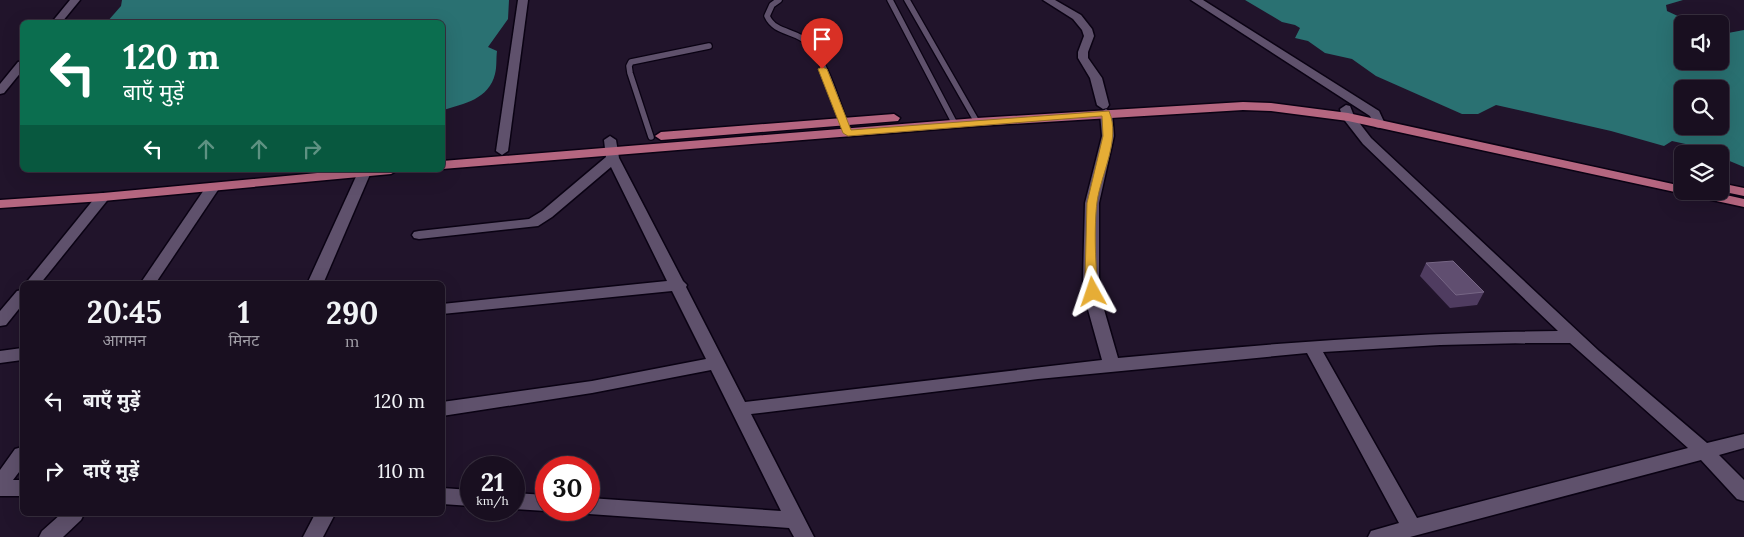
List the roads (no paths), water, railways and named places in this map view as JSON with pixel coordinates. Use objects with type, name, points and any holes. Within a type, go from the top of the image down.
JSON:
[{"type":"main road","points":[[445,165],[975,117],[1105,109],[1243,106],[1347,113],[1674,177]]},
{"type":"main road","points":[[1377,119],[1674,188]]},
{"type":"main road","points":[[445,156],[502,151],[612,149],[651,137],[846,128]]},
{"type":"main road","points":[[0,194],[275,172]]},
{"type":"main road","points":[[0,204],[103,197],[364,172]]},
{"type":"main road","points":[[1729,189],[1744,192]]},
{"type":"main road","points":[[1729,200],[1744,203]]},
{"type":"street","points":[[59,20],[75,0]]},
{"type":"street","points":[[502,151],[523,0]]},
{"type":"street","points":[[1048,0],[1076,17],[1087,29],[1089,36],[1083,52],[1083,58],[1096,78],[1105,109],[1108,136],[1092,203],[1091,279],[1095,306],[1112,365]]},
{"type":"street","points":[[1196,0],[1377,119]]},
{"type":"street","points":[[0,91],[20,66]]},
{"type":"street","points":[[1347,113],[1366,141],[1574,337],[1705,452],[1744,493]]},
{"type":"street","points":[[419,235],[533,223],[547,214],[612,149],[800,528]]},
{"type":"street","points":[[316,281],[364,172]]},
{"type":"street","points":[[149,281],[212,187]]},
{"type":"street","points":[[34,281],[103,197]]},
{"type":"street","points":[[445,309],[678,285]]},
{"type":"street","points":[[0,321],[20,297]]},
{"type":"street","points":[[741,409],[882,390],[1112,365],[1312,347],[1521,336],[1574,337]]},
{"type":"street","points":[[1312,347],[1412,528]]},
{"type":"street","points":[[0,357],[20,354]]},
{"type":"street","points":[[445,409],[592,387],[717,362]]},
{"type":"street","points":[[1381,537],[1744,441]]},
{"type":"street","points":[[0,484],[20,457]]},
{"type":"street","points":[[0,488],[20,488]]},
{"type":"street","points":[[445,496],[460,497]]},
{"type":"street","points":[[600,507],[800,528]]},
{"type":"street","points":[[50,537],[72,516]]},
{"type":"street","points":[[313,537],[324,516]]},
{"type":"lane","points":[[780,0],[772,5],[767,16],[768,22],[775,27],[802,38],[815,52],[846,128]]},
{"type":"lane","points":[[890,0],[953,119]]},
{"type":"lane","points":[[907,0],[975,117]]},
{"type":"lane","points":[[651,137],[630,73],[629,66],[631,62],[709,46]]}]
